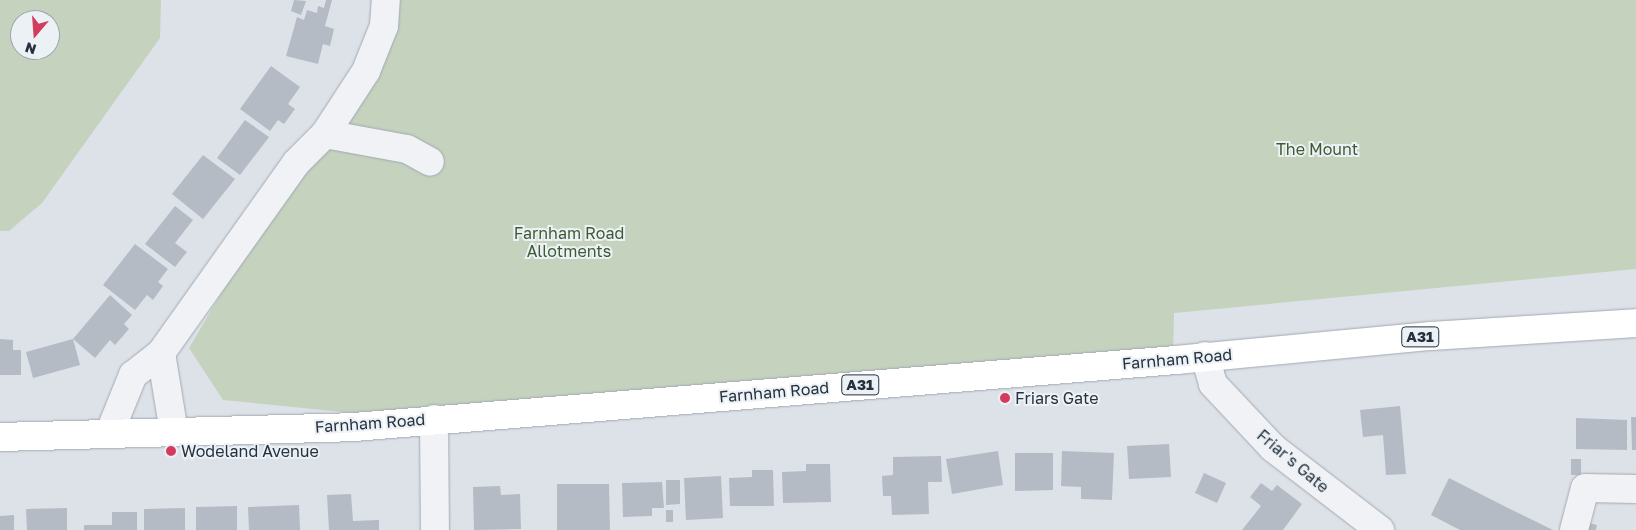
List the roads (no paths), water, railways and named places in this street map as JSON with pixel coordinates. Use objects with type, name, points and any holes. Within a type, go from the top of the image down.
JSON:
[{"type":"main road","name":"Farnham Road","points":[[0,436],[354,427],[1431,336],[1636,323]]},
{"type":"street","points":[[109,434],[133,375],[161,353],[296,162],[325,134],[366,71],[384,26],[386,0]]},
{"type":"street","points":[[325,134],[407,149],[430,162]]},
{"type":"street","points":[[161,353],[174,432]]},
{"type":"street","name":"Friar's Gate","points":[[1205,356],[1213,384],[1273,448],[1380,530]]},
{"type":"street","points":[[434,419],[435,530]]},
{"type":"street","points":[[1574,530],[1585,488],[1636,489]]},
{"type":"place","name":"Friars Gate","points":[[1005,398]]},
{"type":"place","name":"Wodeland Avenue","points":[[171,451]]},
{"type":"park label","name":"The Mount","points":[[1317,149]]},
{"type":"park label","name":"Farnham Road Allotments","points":[[569,242]]}]
